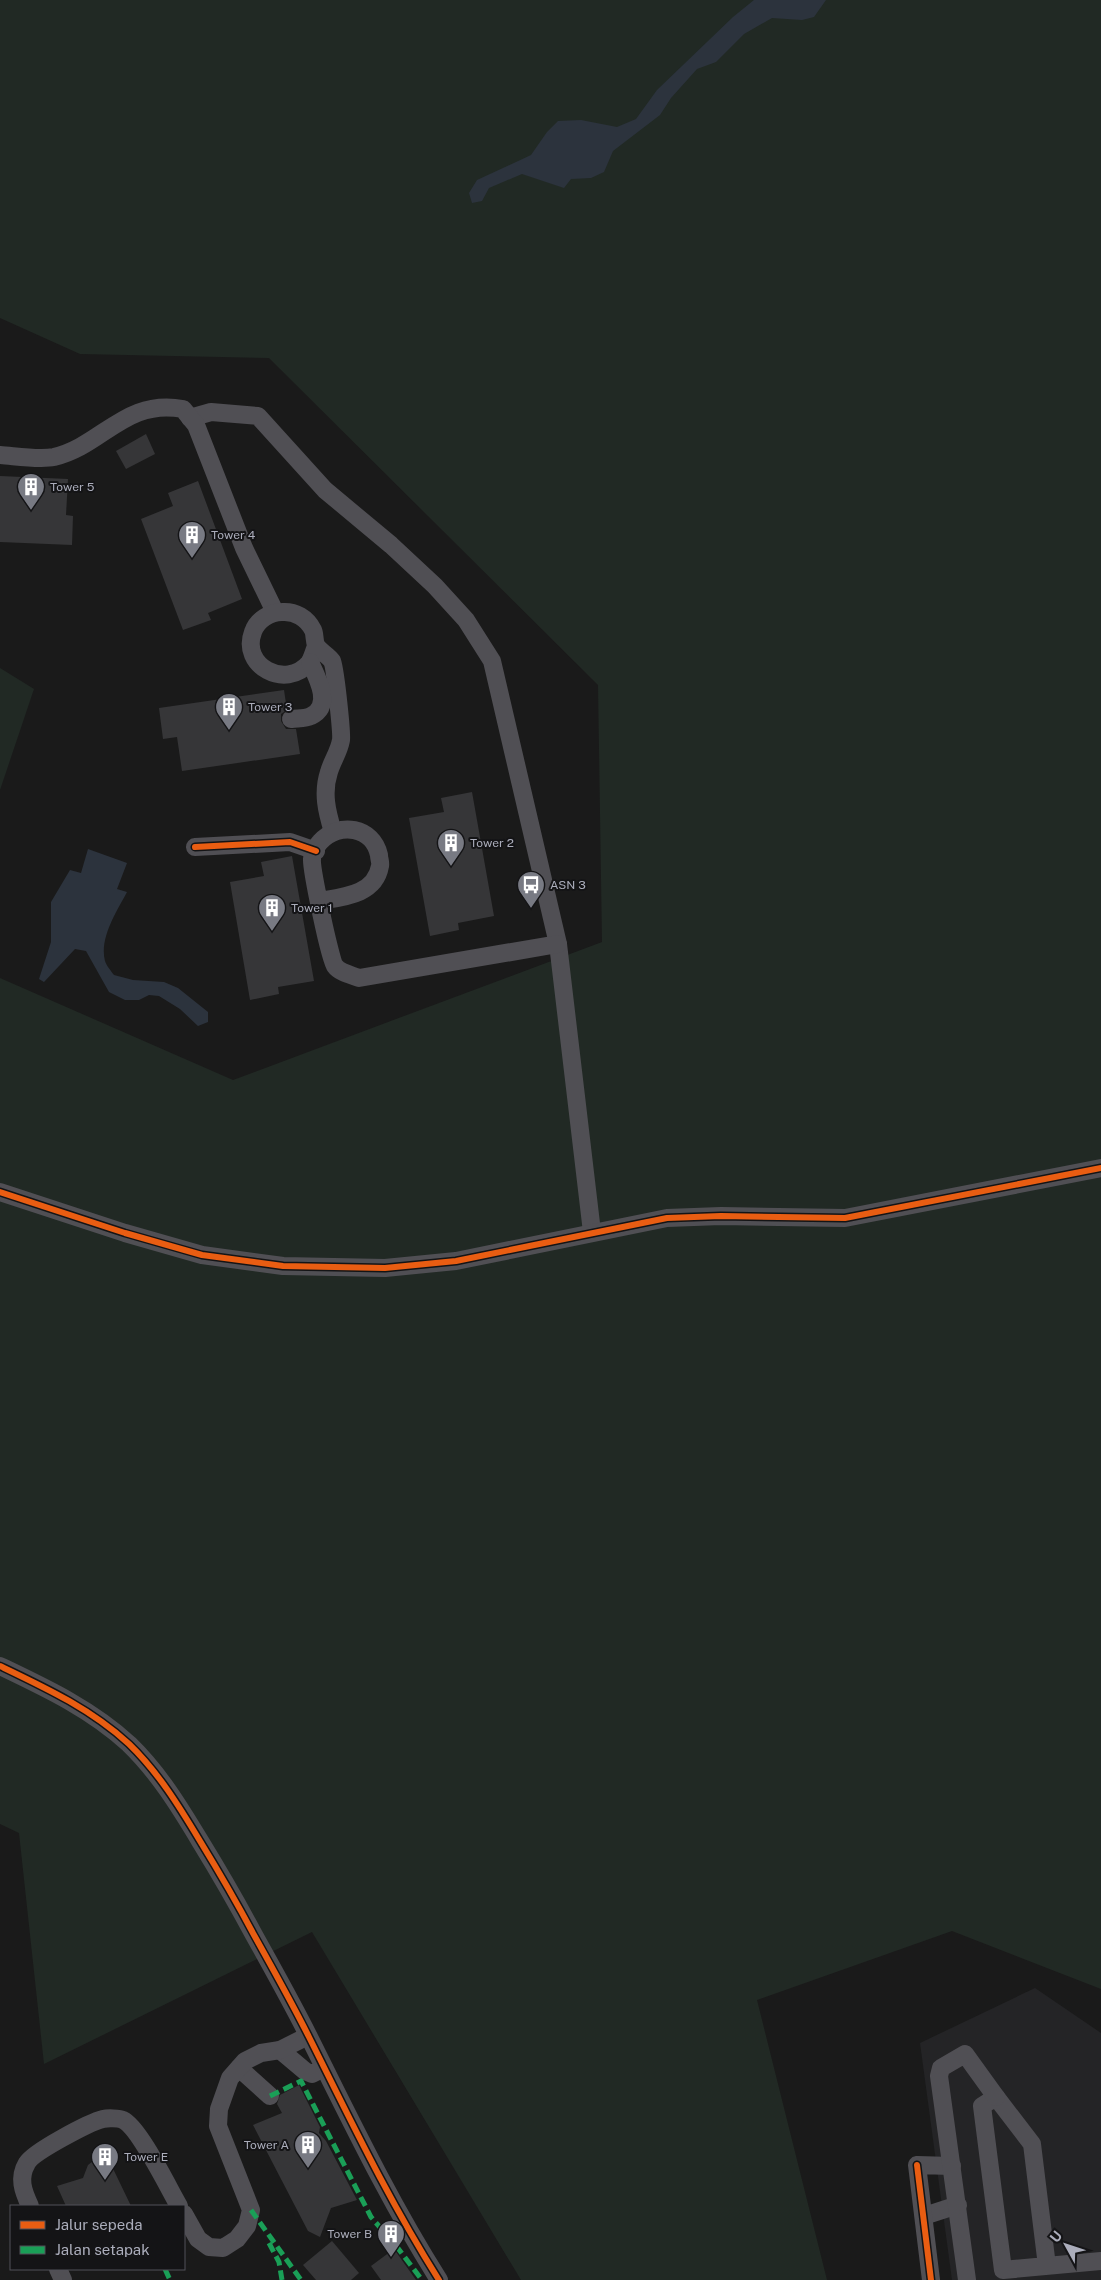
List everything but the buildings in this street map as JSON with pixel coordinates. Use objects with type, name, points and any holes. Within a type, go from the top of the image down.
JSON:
[{"type":"street","points":[[0,455],[53,457],[72,450],[143,409],[166,406],[183,409],[196,425],[244,548],[275,612]]},
{"type":"street","points":[[190,418],[211,412],[258,416],[324,490],[391,545],[435,586],[466,620],[492,661],[558,944],[592,1232]]},
{"type":"street","points":[[290,611],[304,618],[313,630],[316,646],[310,662],[298,672],[283,676],[268,672],[256,662],[251,647],[253,632],[261,619],[275,612],[290,611]]},
{"type":"street","points":[[316,646],[332,661],[341,738],[338,752],[329,772],[326,788],[326,808],[333,832]]},
{"type":"street","points":[[291,719],[310,717],[318,711],[323,697],[320,681],[310,662]]},
{"type":"street","points":[[320,901],[350,896],[366,889],[376,877],[381,864],[377,846],[368,835],[352,828],[333,832],[320,842],[312,859],[328,951],[335,967],[359,978],[558,944]]},
{"type":"street","points":[[195,847],[290,842],[316,851]]},
{"type":"street","points":[[0,1192],[124,1233],[202,1256],[283,1266],[384,1268],[447,1262],[667,1218],[722,1216],[846,1218],[1101,1168]]},
{"type":"street","points":[[0,1666],[70,1700],[96,1717],[128,1744],[154,1771],[179,1807],[233,1894],[308,2036],[367,2155],[407,2229],[440,2280]]},
{"type":"street","points":[[185,2216],[198,2239],[209,2247],[222,2248],[237,2239],[247,2226],[251,2210],[218,2126],[219,2109],[230,2078],[245,2060],[261,2052],[280,2050],[308,2036]]},
{"type":"street","points":[[280,2050],[312,2074],[324,2068]]},
{"type":"street","points":[[968,2280],[940,2076],[941,2068],[965,2054],[1032,2144],[1047,2266]]},
{"type":"street","points":[[239,2068],[270,2096]]},
{"type":"street","points":[[996,2097],[982,2106],[1003,2270],[1101,2261]]},
{"type":"street","points":[[30,2205],[23,2191],[22,2176],[28,2161],[44,2148],[104,2118],[122,2120],[136,2132],[178,2205]]},
{"type":"street","points":[[931,2280],[917,2164],[952,2166]]},
{"type":"street","points":[[924,2216],[958,2205]]},
{"type":"shaded area","points":[[0,0],[1101,0],[1101,1989],[952,1931],[757,2000],[827,2280],[521,2280],[312,1932],[44,2064],[19,1833],[0,1824],[0,978],[233,1080],[602,942],[598,685],[269,358],[80,354],[0,318]]},
{"type":"shaded area","points":[[754,0],[826,0],[814,17],[802,20],[772,18],[744,34],[716,62],[697,69],[671,98],[660,115],[613,151],[604,172],[591,178],[571,179],[564,188],[522,174],[489,188],[482,201],[472,203],[469,193],[477,180],[531,155],[547,132],[558,121],[581,120],[617,127],[636,119],[657,90],[733,17]]},
{"type":"shaded area","points":[[0,668],[34,689],[0,790]]},
{"type":"shaded area","points":[[88,849],[127,863],[117,889],[127,892],[114,916],[104,943],[105,961],[109,968],[114,975],[133,980],[164,982],[178,988],[208,1012],[208,1022],[198,1026],[180,1009],[159,996],[149,995],[139,1000],[125,1000],[109,992],[86,951],[75,949],[44,982],[39,979],[51,942],[51,902],[70,870],[81,873]]},
{"type":"shaded area","points":[[1035,1988],[1101,2033],[1101,2280],[952,2280],[920,2043]]},
{"type":"marked path","points":[[270,2096],[301,2081],[371,2217],[422,2280]]},
{"type":"marked path","points":[[251,2210],[301,2280]]},
{"type":"marked path","points":[[269,2243],[279,2262],[282,2280]]},
{"type":"marked path","points":[[165,2270],[170,2280]]},
{"type":"cycle path","points":[[195,847],[290,842],[316,851]]},
{"type":"cycle path","points":[[0,1192],[125,1233],[202,1255],[283,1266],[385,1268],[456,1261],[667,1218],[721,1216],[845,1218],[1101,1168]]},
{"type":"cycle path","points":[[0,1666],[51,1691],[99,1720],[140,1755],[168,1790],[241,1911],[296,2012],[387,2191],[439,2280]]},
{"type":"cycle path","points":[[917,2165],[931,2280]]},
{"type":"place","name":"Tower 5","points":[[31,511]]},
{"type":"place","name":"Tower 4","points":[[192,559]]},
{"type":"place","name":"Tower 3","points":[[229,731]]},
{"type":"place","name":"Tower 2","points":[[451,867]]},
{"type":"place","name":"ASN 3","points":[[531,909]]},
{"type":"place","name":"Tower 1","points":[[272,932]]},
{"type":"place","name":"Tower A","points":[[308,2169]]},
{"type":"place","name":"Tower E","points":[[105,2181]]},
{"type":"place","name":"Tower B","points":[[391,2258]]}]
